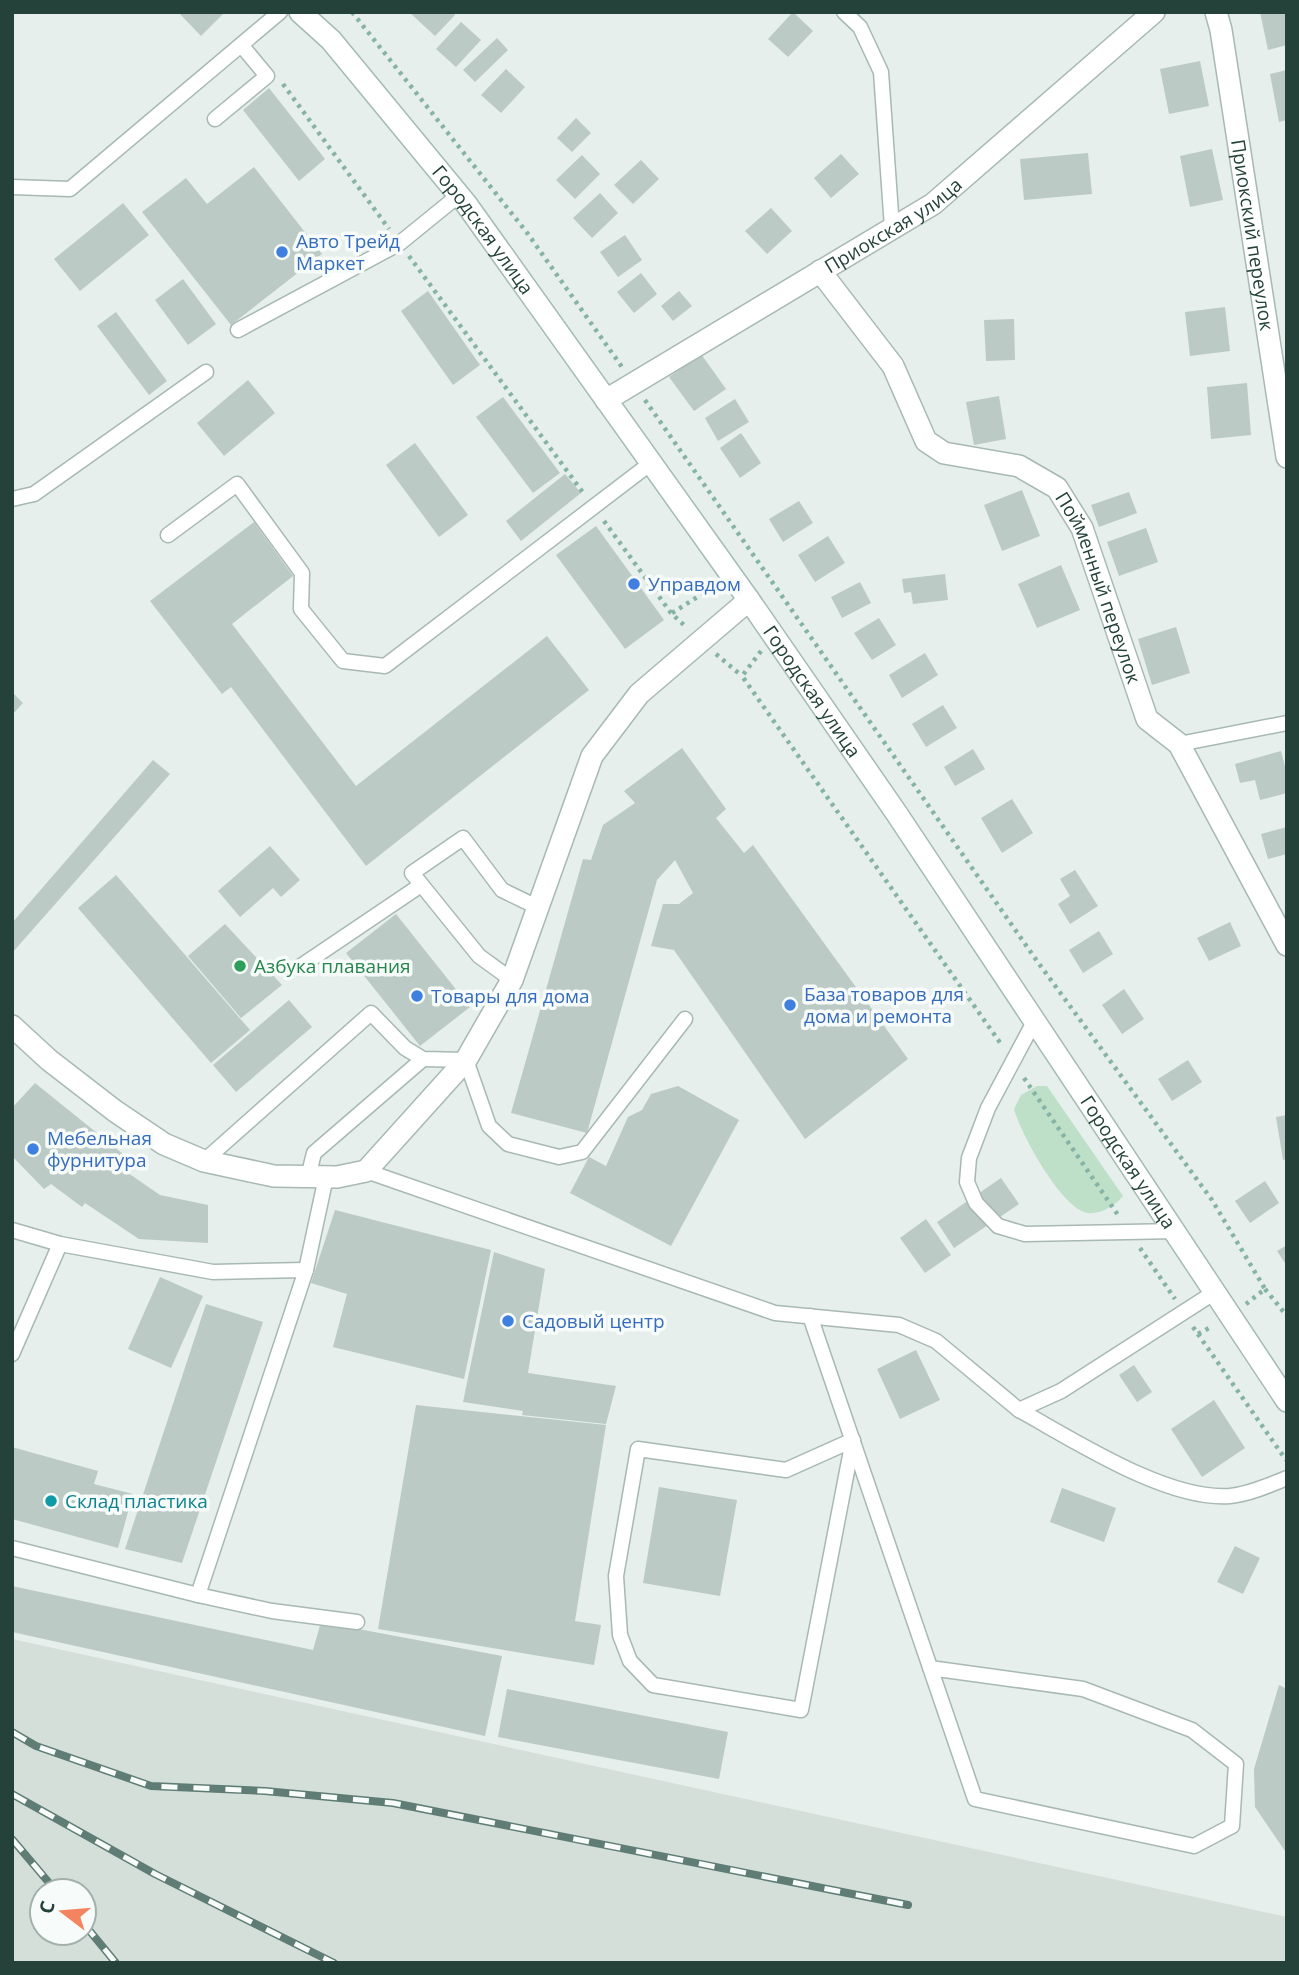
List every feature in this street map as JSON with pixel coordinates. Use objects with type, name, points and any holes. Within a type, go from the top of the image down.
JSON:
[{"type":"street","name":"Городская улица","points":[[300,12],[331,40],[458,195],[774,635],[1177,1231],[1287,1401]]},
{"type":"street","name":"Приокская улица","points":[[606,400],[933,204],[1154,12]]},
{"type":"street","name":"Приокский переулок","points":[[1216,12],[1221,30],[1287,457]]},
{"type":"street","name":"Пойменный переулок","points":[[820,271],[894,366],[926,441],[944,453],[1019,466],[1057,488],[1082,528],[1147,719],[1179,744],[1287,945]]},
{"type":"street","points":[[12,1027],[49,1060],[116,1111],[164,1144],[204,1161],[274,1176],[317,1177],[366,1171],[466,1060],[512,980],[592,756],[639,694],[749,600]]},
{"type":"lane","points":[[12,187],[70,189],[280,12]]},
{"type":"lane","points":[[844,12],[860,27],[881,72],[892,228]]},
{"type":"lane","points":[[215,119],[267,76],[242,46]]},
{"type":"lane","points":[[238,330],[400,243],[458,195]]},
{"type":"lane","points":[[12,499],[34,495],[206,372]]},
{"type":"lane","points":[[168,535],[237,484],[302,573],[301,609],[343,661],[385,666],[651,463]]},
{"type":"lane","points":[[1179,744],[1287,723]]},
{"type":"lane","points":[[512,980],[479,956],[412,873],[463,838],[502,890],[537,907]]},
{"type":"lane","points":[[298,968],[421,885]]},
{"type":"lane","points":[[204,1161],[371,1013],[405,1048],[423,1059],[466,1060],[489,1126],[508,1144],[559,1157],[582,1152],[685,1019]]},
{"type":"lane","points":[[1035,1020],[988,1108],[969,1158],[967,1182],[976,1203],[998,1226],[1025,1234],[1177,1231]]},
{"type":"lane","points":[[198,1595],[306,1270],[317,1177],[314,1153],[423,1059]]},
{"type":"lane","points":[[366,1171],[775,1312],[899,1325],[936,1341],[1019,1410],[1123,1465],[1186,1492],[1231,1496],[1287,1478]]},
{"type":"lane","points":[[12,1230],[60,1244],[213,1272],[306,1270]]},
{"type":"lane","points":[[12,1354],[60,1244]]},
{"type":"lane","points":[[1019,1410],[1061,1391],[1215,1292]]},
{"type":"lane","points":[[810,1316],[853,1440],[930,1668],[975,1799],[1194,1846],[1232,1826],[1236,1765],[1192,1730],[1083,1689],[930,1668]]},
{"type":"lane","points":[[853,1440],[801,1710],[653,1685],[631,1661],[620,1634],[616,1576],[638,1450],[786,1470],[853,1440]]},
{"type":"lane","points":[[12,1548],[272,1611],[357,1622]]},
{"type":"path","points":[[352,12],[528,234],[1037,961],[1212,1200],[1265,1289],[1287,1316]]},
{"type":"path","points":[[281,82],[671,613],[742,676],[1013,1061],[1287,1461]]},
{"type":"path","points":[[742,676],[793,611]]},
{"type":"path","points":[[1198,1334],[1231,1315],[1265,1289]]},
{"type":"shaded area","points":[[12,1639],[1287,1917],[1287,1963],[12,1963]]},
{"type":"green space","points":[[1037,1086],[1047,1086],[1123,1196],[1111,1207],[1100,1212],[1084,1212],[1063,1195],[1042,1166],[1014,1109],[1021,1095]]},
{"type":"building","points":[[178,12],[225,12],[201,36]]},
{"type":"building","points":[[409,12],[453,12],[455,15],[435,36]]},
{"type":"building","points":[[793,12],[813,31],[788,57],[768,39]]},
{"type":"building","points":[[1260,12],[1287,12],[1287,45],[1268,50]]},
{"type":"building","points":[[461,22],[481,40],[456,67],[436,49]]},
{"type":"building","points":[[497,38],[508,50],[475,82],[463,70]]},
{"type":"building","points":[[1200,61],[1209,106],[1169,114],[1160,69]]},
{"type":"building","points":[[506,69],[525,87],[501,113],[481,95]]},
{"type":"building","points":[[1287,70],[1287,120],[1279,122],[1270,74]]},
{"type":"building","points":[[269,88],[325,159],[299,181],[243,110]]},
{"type":"building","points":[[576,118],[591,133],[572,152],[557,138]]},
{"type":"building","points":[[1212,149],[1223,200],[1190,207],[1180,156]]},
{"type":"building","points":[[1088,153],[1092,194],[1024,200],[1020,159]]},
{"type":"building","points":[[841,154],[859,174],[831,198],[814,178]]},
{"type":"building","points":[[582,155],[600,174],[575,199],[556,180]]},
{"type":"building","points":[[641,160],[659,179],[633,204],[614,185]]},
{"type":"building","points":[[254,167],[322,254],[231,325],[142,212],[186,178],[207,204]]},
{"type":"building","points":[[600,193],[618,213],[592,238],[573,218]]},
{"type":"building","points":[[123,203],[149,235],[80,291],[54,259]]},
{"type":"building","points":[[771,208],[792,231],[767,254],[745,231]]},
{"type":"building","points":[[625,235],[642,260],[618,277],[600,252]]},
{"type":"building","points":[[641,273],[657,294],[634,313],[617,292]]},
{"type":"building","points":[[183,279],[216,324],[188,345],[155,300]]},
{"type":"building","points":[[428,291],[480,365],[453,385],[401,311]]},
{"type":"building","points":[[679,291],[692,306],[673,321],[661,306]]},
{"type":"building","points":[[1225,307],[1230,351],[1190,356],[1185,312]]},
{"type":"building","points":[[116,312],[167,381],[149,395],[97,326]]},
{"type":"building","points":[[1014,319],[1015,360],[986,361],[984,320]]},
{"type":"building","points":[[701,354],[726,389],[694,411],[669,377]]},
{"type":"building","points":[[248,380],[275,413],[224,456],[197,423]]},
{"type":"building","points":[[1247,383],[1251,435],[1211,439],[1207,387]]},
{"type":"building","points":[[999,396],[1006,439],[974,445],[966,402]]},
{"type":"building","points":[[503,397],[560,473],[533,493],[476,417]]},
{"type":"building","points":[[735,399],[749,422],[718,441],[705,418]]},
{"type":"building","points":[[741,433],[761,463],[740,478],[720,448]]},
{"type":"building","points":[[415,443],[468,515],[439,537],[386,465]]},
{"type":"building","points":[[565,474],[581,493],[521,541],[506,521]]},
{"type":"building","points":[[1022,490],[1040,536],[1002,551],[984,505]]},
{"type":"building","points":[[1129,492],[1137,513],[1099,527],[1091,505]]},
{"type":"building","points":[[799,501],[813,523],[783,542],[769,519]]},
{"type":"building","points":[[254,522],[293,576],[232,624],[356,786],[547,636],[589,690],[366,866],[231,687],[222,694],[150,601]]},
{"type":"building","points":[[596,526],[664,620],[625,649],[556,555]]},
{"type":"building","points":[[1146,528],[1158,562],[1119,576],[1107,542]]},
{"type":"building","points":[[828,536],[845,563],[815,582],[798,555]]},
{"type":"building","points":[[1061,565],[1080,610],[1037,628],[1018,584]]},
{"type":"building","points":[[945,574],[948,600],[913,604],[911,592],[904,593],[902,579]]},
{"type":"building","points":[[860,582],[871,603],[842,618],[831,597]]},
{"type":"building","points":[[879,618],[896,645],[872,660],[854,633]]},
{"type":"building","points":[[1176,627],[1190,673],[1152,685],[1138,639]]},
{"type":"building","points":[[925,653],[938,675],[902,698],[889,675]]},
{"type":"building","points":[[12,692],[23,703],[12,715]]},
{"type":"building","points":[[943,705],[957,728],[926,747],[912,724]]},
{"type":"building","points":[[682,748],[726,809],[716,818],[744,853],[753,845],[908,1059],[805,1139],[674,950],[651,946],[663,904],[679,904],[693,893],[675,860],[657,880],[587,1133],[511,1113],[583,859],[591,860],[603,825],[635,803],[624,791]]},
{"type":"building","points":[[973,749],[985,769],[955,786],[944,767]]},
{"type":"building","points":[[1281,751],[1287,774],[1287,793],[1260,800],[1255,780],[1240,783],[1235,764]]},
{"type":"building","points":[[153,760],[170,774],[12,953],[12,923]]},
{"type":"building","points":[[1012,799],[1033,833],[1002,853],[981,818]]},
{"type":"building","points":[[1287,827],[1287,854],[1268,859],[1261,834]]},
{"type":"building","points":[[270,846],[300,880],[281,897],[273,888],[240,917],[218,891]]},
{"type":"building","points":[[1075,870],[1098,906],[1070,924],[1058,904],[1070,896],[1060,879]]},
{"type":"building","points":[[116,875],[250,1030],[211,1063],[78,908]]},
{"type":"building","points":[[396,914],[470,1007],[420,1046],[346,953]]},
{"type":"building","points":[[1230,922],[1241,946],[1209,961],[1197,938]]},
{"type":"building","points":[[225,924],[282,985],[241,1018],[188,956]]},
{"type":"building","points":[[1099,931],[1113,954],[1083,973],[1069,950]]},
{"type":"building","points":[[1124,989],[1144,1019],[1122,1034],[1102,1005]]},
{"type":"building","points":[[289,1000],[312,1027],[236,1092],[213,1065]]},
{"type":"building","points":[[1188,1060],[1202,1082],[1172,1101],[1158,1079]]},
{"type":"building","points":[[35,1083],[123,1154],[115,1164],[160,1195],[208,1205],[208,1243],[139,1239],[85,1203],[82,1207],[51,1184],[44,1189],[12,1156],[12,1108]]},
{"type":"building","points":[[678,1086],[739,1120],[671,1246],[570,1193],[589,1157],[606,1166],[628,1117],[642,1110],[651,1094]]},
{"type":"building","points":[[1287,1115],[1287,1159],[1283,1160],[1276,1117]]},
{"type":"building","points":[[1001,1178],[1019,1204],[954,1248],[937,1222]]},
{"type":"building","points":[[1265,1181],[1279,1203],[1250,1223],[1235,1201]]},
{"type":"building","points":[[335,1210],[491,1250],[464,1379],[333,1347],[347,1294],[311,1283]]},
{"type":"building","points":[[926,1219],[951,1255],[925,1273],[900,1238]]},
{"type":"building","points":[[1287,1245],[1287,1266],[1277,1251]]},
{"type":"building","name":"Садовый центр","points":[[494,1252],[545,1269],[528,1373],[616,1386],[606,1424],[522,1415],[523,1411],[463,1402]]},
{"type":"building","points":[[160,1277],[203,1296],[171,1368],[128,1349]]},
{"type":"building","points":[[206,1304],[263,1322],[182,1563],[125,1549]]},
{"type":"building","points":[[916,1350],[940,1400],[900,1419],[877,1369]]},
{"type":"building","points":[[1134,1365],[1152,1392],[1137,1402],[1119,1375]]},
{"type":"building","points":[[1214,1400],[1245,1448],[1202,1477],[1171,1429]]},
{"type":"building","points":[[416,1405],[606,1425],[575,1621],[601,1625],[594,1665],[378,1629]]},
{"type":"building","name":"Склад пластика","points":[[12,1447],[98,1471],[94,1484],[133,1494],[118,1548],[12,1519]]},
{"type":"building","points":[[659,1487],[737,1500],[720,1596],[643,1583]]},
{"type":"building","points":[[1062,1488],[1116,1508],[1104,1542],[1050,1522]]},
{"type":"building","points":[[1235,1546],[1260,1558],[1243,1594],[1217,1582]]},
{"type":"building","points":[[12,1586],[313,1650],[321,1622],[502,1656],[485,1736],[12,1632]]},
{"type":"building","points":[[1279,1685],[1287,1689],[1287,1854],[1255,1807],[1254,1769]]},
{"type":"building","points":[[507,1689],[728,1732],[719,1779],[498,1737]]},
{"type":"railway","points":[[12,1732],[36,1746],[151,1786],[265,1791],[393,1803],[908,1905]]},
{"type":"railway","points":[[12,1794],[155,1874],[334,1963]]},
{"type":"railway","points":[[12,1839],[44,1877]]},
{"type":"railway","points":[[98,1941],[116,1963]]},
{"type":"place","name":"Авто Трейд Маркет","points":[[282,252]]},
{"type":"place","name":"Управдом","points":[[634,584]]},
{"type":"place","name":"Азбука плавания","points":[[240,966]]},
{"type":"place","name":"Товары для дома","points":[[417,996]]},
{"type":"place","name":"База товаров для дома и ремонта","points":[[790,1005]]},
{"type":"place","name":"Мебельная фурнитура","points":[[33,1149]]},
{"type":"place","name":"Садовый центр","points":[[508,1321]]},
{"type":"place","name":"Склад пластика","points":[[51,1501]]}]
